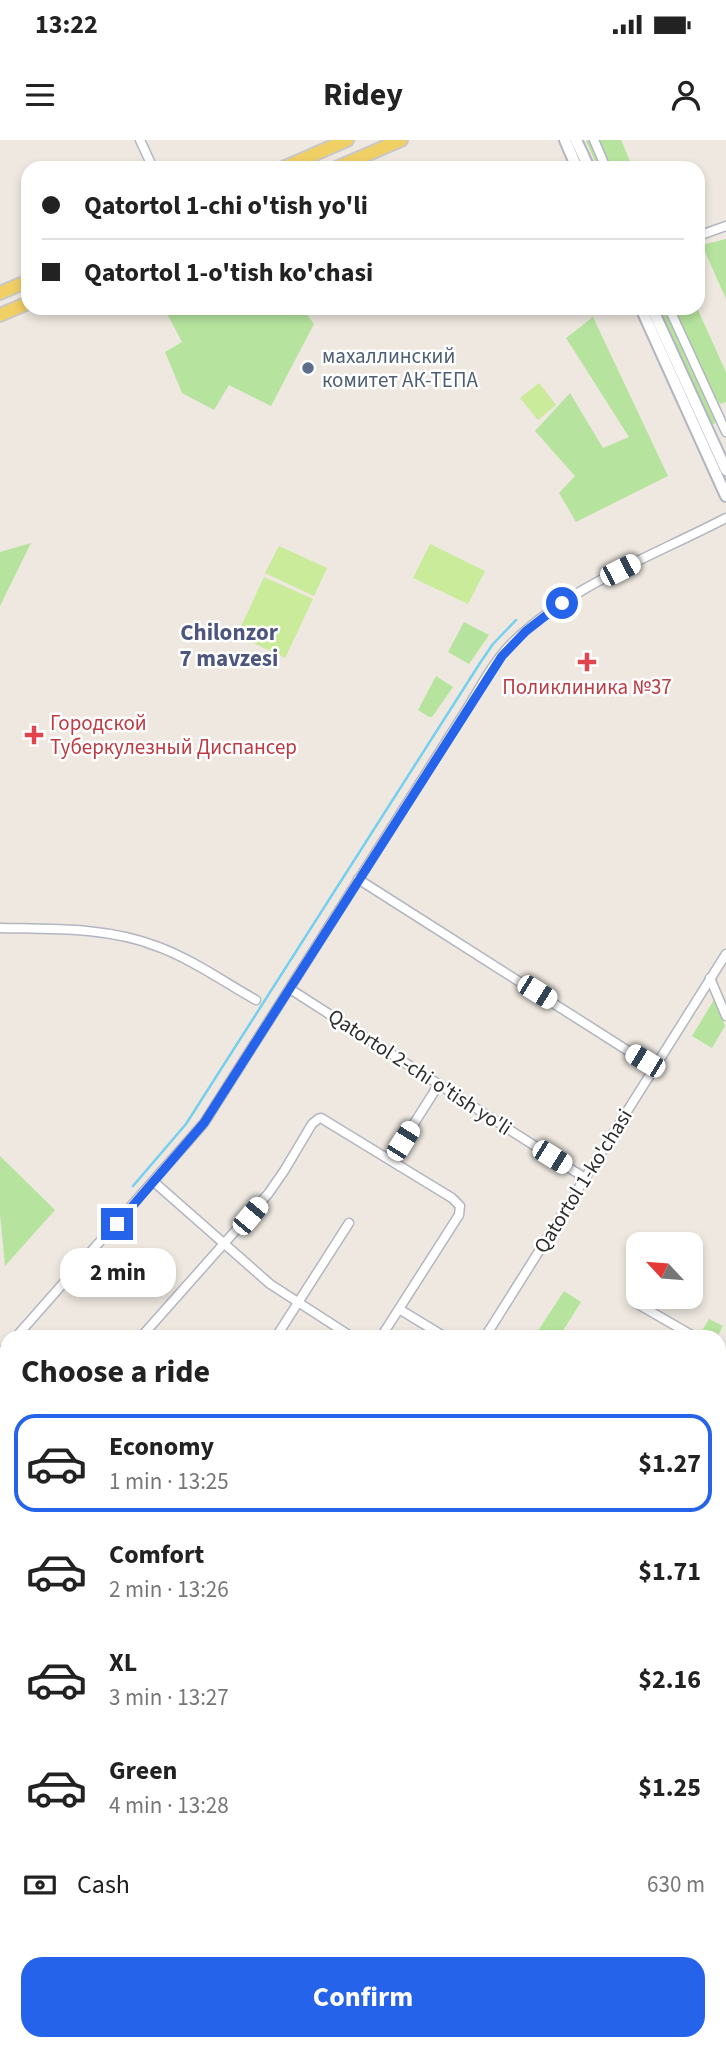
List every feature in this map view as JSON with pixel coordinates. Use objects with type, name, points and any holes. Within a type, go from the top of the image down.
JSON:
[{"type":"main road","points":[[299,161],[347,140]]},
{"type":"main road","points":[[350,161],[385,143],[401,140]]},
{"type":"main road","points":[[565,140],[574,161]]},
{"type":"main road","points":[[576,140],[586,161]]},
{"type":"main road","points":[[0,293],[21,284]]},
{"type":"main road","points":[[0,315],[21,306]]},
{"type":"main road","points":[[644,315],[726,496]]},
{"type":"main road","points":[[656,315],[726,470]]},
{"type":"street","points":[[140,140],[150,161]]},
{"type":"street","points":[[594,140],[603,161]]},
{"type":"street","points":[[705,234],[726,226]]},
{"type":"street","points":[[672,315],[726,432]]},
{"type":"street","points":[[22,1330],[204,1123],[509,647],[549,613],[582,591],[726,518]]},
{"type":"street","points":[[358,879],[655,1068]]},
{"type":"street","points":[[0,928],[76,931],[152,944],[256,1000]]},
{"type":"street","name":"Qatortol 1-ko'chasi","points":[[489,1330],[726,954]]},
{"type":"street","points":[[710,978],[726,1016]]},
{"type":"street","name":"Qatortol 2-chi o'tish yo'li","points":[[290,989],[585,1178]]},
{"type":"street","points":[[391,1160],[439,1084]]},
{"type":"street","points":[[147,1330],[268,1194],[312,1124],[318,1119],[325,1119],[459,1204],[457,1217],[386,1330]]},
{"type":"street","points":[[154,1182],[270,1284],[341,1330]]},
{"type":"street","points":[[281,1330],[349,1223]]},
{"type":"street","points":[[399,1309],[433,1330]]},
{"type":"street","points":[[646,1309],[683,1330]]},
{"type":"green space","points":[[621,140],[630,161],[595,161],[586,141]]},
{"type":"green space","points":[[726,239],[726,299],[705,252],[705,244]]},
{"type":"green space","points":[[168,315],[307,315],[314,324],[271,406],[229,385],[214,410],[182,393],[165,352],[182,342]]},
{"type":"green space","points":[[661,315],[700,315],[726,372],[726,402],[720,404],[717,399],[710,402],[718,421],[712,425]]},
{"type":"green space","points":[[593,317],[668,476],[576,522],[559,493],[575,476],[535,431],[570,393],[603,448],[629,437],[566,338]]},
{"type":"green space","points":[[539,383],[556,405],[538,420],[520,398]]},
{"type":"green space","points":[[31,543],[0,606],[0,552]]},
{"type":"green space","points":[[430,544],[485,571],[468,604],[413,578]]},
{"type":"green space","points":[[279,546],[327,568],[314,596],[265,573]]},
{"type":"green space","points":[[264,577],[313,599],[285,658],[237,635]]},
{"type":"green space","points":[[464,622],[489,635],[469,664],[448,652]]},
{"type":"green space","points":[[436,676],[453,687],[432,717],[429,717],[418,710]]},
{"type":"green space","points":[[715,998],[725,1026],[712,1048],[692,1036]]},
{"type":"green space","points":[[0,1156],[55,1210],[5,1266],[0,1214]]},
{"type":"green space","points":[[564,1291],[581,1302],[563,1330],[539,1330]]},
{"type":"green space","points":[[709,1319],[723,1326],[721,1330],[703,1330]]},
{"type":"waterway","points":[[133,1186],[186,1124],[480,663],[493,644],[516,620]]},
{"type":"place","name":"махаллинский комитет АК-ТЕПА","points":[[308,368]]},
{"type":"place","name":"Поликлиника №37","points":[[587,662]]},
{"type":"place","name":"Городской Туберкулезный Диспансер","points":[[34,735]]},
{"type":"district","name":"Chilonzor 7 mavzesi","points":[[229,645]]},
{"type":"route","points":[[117,1224],[204,1123],[502,656],[526,631],[562,603]]}]
